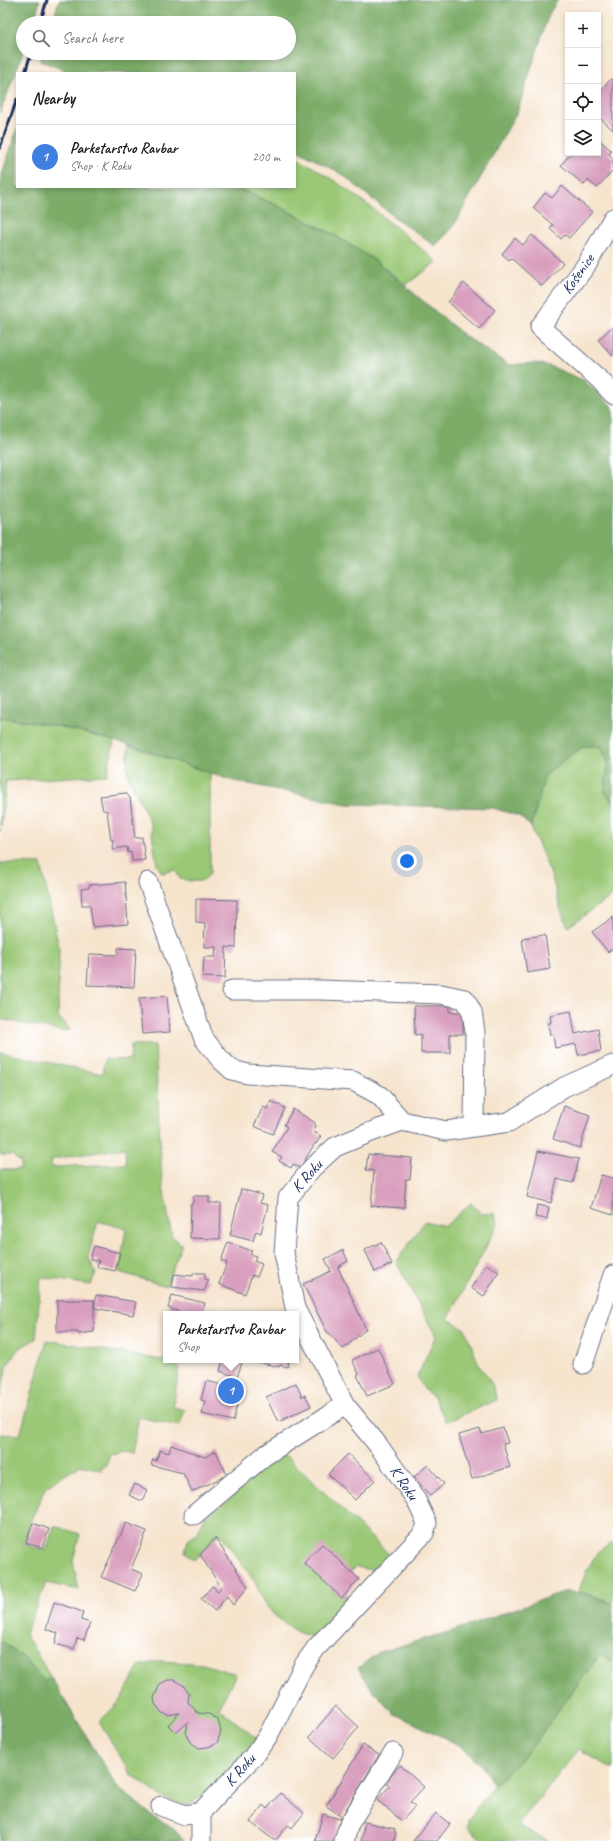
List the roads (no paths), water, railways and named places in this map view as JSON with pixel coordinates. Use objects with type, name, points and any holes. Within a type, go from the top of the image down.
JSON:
[{"type":"street","name":"Košenice","points":[[613,218],[588,264],[540,327],[600,380],[613,394]]},
{"type":"street","points":[[148,882],[204,1039],[221,1060],[232,1070],[248,1074],[353,1081],[379,1095],[402,1121],[446,1131],[509,1122],[564,1087],[613,1065]]},
{"type":"street","points":[[232,990],[320,990],[433,994],[465,999],[472,1012],[475,1032],[474,1127]]},
{"type":"street","name":"K Roku","points":[[297,1311],[284,1253],[288,1198],[312,1168],[335,1147],[402,1121]]},
{"type":"street","points":[[583,1364],[613,1275]]},
{"type":"street","name":"K Roku","points":[[202,1812],[252,1758],[268,1736],[304,1665],[316,1648],[424,1533],[427,1523],[415,1498],[378,1445],[345,1405],[299,1316]]},
{"type":"street","points":[[194,1515],[264,1456],[345,1405]]},
{"type":"street","points":[[344,1841],[349,1824],[393,1753]]},
{"type":"street","points":[[161,1806],[185,1815],[202,1812],[201,1841]]},
{"type":"railway","points":[[42,16],[47,0]]},
{"type":"railway","points":[[25,72],[29,60]]},
{"type":"railway","points":[[0,148],[16,102]]},
{"type":"place","name":"Parketarstvo Ravbar","points":[[231,1391]]}]
